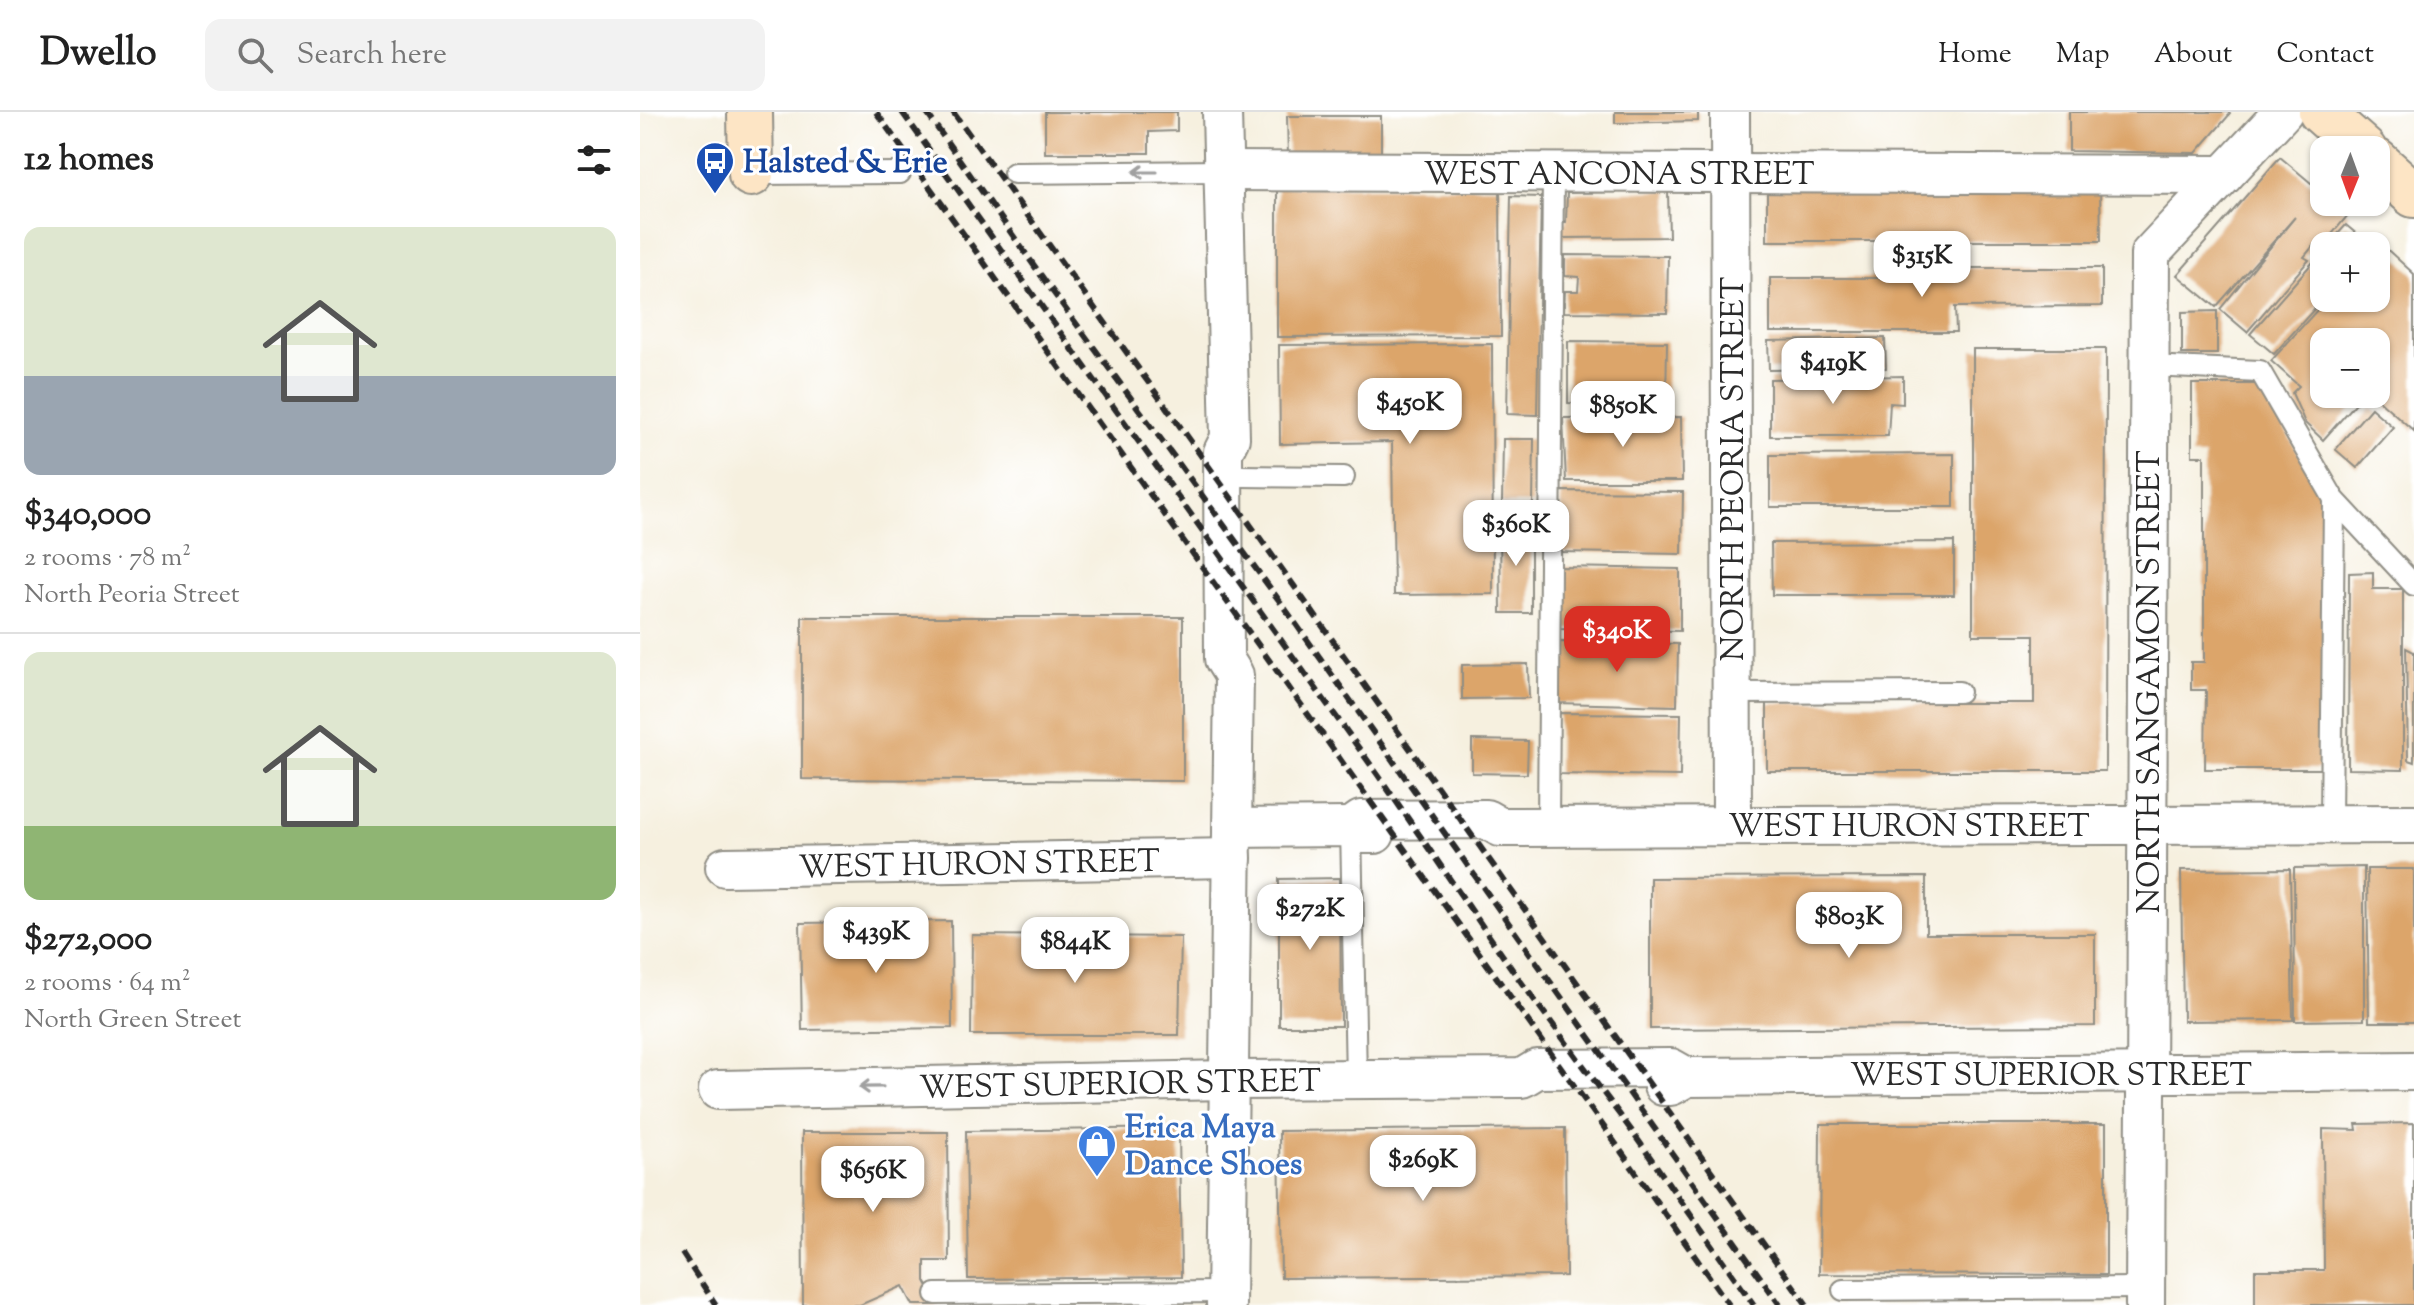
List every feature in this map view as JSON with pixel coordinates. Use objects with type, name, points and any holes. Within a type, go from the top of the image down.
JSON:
[{"type":"main road","points":[[750,112],[751,174]]},
{"type":"main road","points":[[2390,174],[2414,195]]},
{"type":"street","points":[[1222,112],[1230,438],[1223,452],[1224,659],[1234,675],[1226,1298]]},
{"type":"street","name":"NORTH PEORIA STREET","points":[[1730,112],[1732,825]]},
{"type":"street","name":"NORTH SANGAMON STREET","points":[[2145,1296],[2150,254],[2283,112]]},
{"type":"street","name":"WEST ANCONA STREET","points":[[1223,171],[2224,175]]},
{"type":"street","points":[[1230,438],[1241,452],[1244,661],[1234,675]]},
{"type":"street","name":"WEST HURON STREET","points":[[725,867],[1232,843],[1351,827],[1361,834],[1487,834],[1500,827],[1548,826],[2414,824]]},
{"type":"street","name":"WEST SUPERIOR STREET","points":[[718,1090],[1522,1078],[1537,1087],[1671,1086],[1687,1077],[2414,1071]]},
{"type":"lane","name":"WEST ANCONA STREET","points":[[1014,173],[1223,171]]},
{"type":"lane","points":[[1548,826],[1553,172]]},
{"type":"lane","points":[[751,174],[900,173]]},
{"type":"lane","points":[[2149,366],[2260,371],[2334,499],[2414,585]]},
{"type":"lane","points":[[1241,476],[1344,477]]},
{"type":"lane","points":[[2331,824],[2334,499]]},
{"type":"lane","points":[[1733,693],[1959,692]]},
{"type":"lane","points":[[1351,827],[1356,1079]]},
{"type":"lane","points":[[1843,1290],[2145,1296]]},
{"type":"lane","points":[[936,1294],[1226,1298]]},
{"type":"building","points":[[1045,112],[1177,112],[1177,131],[1149,132],[1149,153],[1045,153]]},
{"type":"building","points":[[1615,112],[1698,112],[1698,121],[1615,123]]},
{"type":"building","points":[[2069,112],[2230,114],[2196,153],[2069,151]]},
{"type":"building","points":[[1287,116],[1381,116],[1381,157],[1288,157]]},
{"type":"building","points":[[2280,157],[2310,182],[2310,216],[2347,216],[2334,232],[2310,232],[2310,250],[2304,257],[2309,260],[2247,332],[2220,309],[2295,217],[2216,307],[2177,275]]},
{"type":"building","points":[[1277,187],[1500,187],[1501,336],[1277,337]]},
{"type":"building","points":[[1767,187],[2100,187],[2101,241],[1767,241]]},
{"type":"building","points":[[1668,191],[1669,237],[1560,238],[1561,222],[1566,222],[1567,193]]},
{"type":"building","points":[[1511,196],[1541,197],[1537,415],[1507,414]]},
{"type":"building","points":[[2346,225],[2354,232],[2340,232]]},
{"type":"building","points":[[2390,252],[2414,274],[2414,431],[2388,408],[2390,328],[2310,328],[2310,408],[2352,408],[2323,440],[2305,423],[2292,393],[2299,386],[2271,361],[2315,312],[2390,312]]},
{"type":"building","points":[[1565,255],[1668,256],[1667,313],[1564,312],[1565,291],[1578,291],[1579,277],[1565,276]]},
{"type":"building","points":[[2310,265],[2312,312],[2274,354],[2250,334]]},
{"type":"building","points":[[1953,268],[2102,268],[2102,306],[1955,307],[1956,332],[1770,332],[1770,278],[1953,278]]},
{"type":"building","points":[[2217,311],[2217,354],[2182,354],[2182,312]]},
{"type":"building","points":[[1885,338],[1886,368],[1769,370],[1768,341]]},
{"type":"building","points":[[1568,341],[1667,342],[1666,405],[1568,403]]},
{"type":"building","points":[[1492,344],[1493,594],[1394,595],[1392,442],[1280,444],[1279,345]]},
{"type":"building","points":[[1973,349],[2106,349],[2105,771],[1767,771],[1767,703],[2034,703],[2034,635],[1973,635]]},
{"type":"building","points":[[1903,376],[1903,404],[1890,403],[1888,436],[1770,436],[1770,379]]},
{"type":"building","points":[[2192,384],[2258,384],[2323,494],[2323,769],[2205,769],[2206,690],[2191,690],[2191,662],[2204,662],[2204,456],[2192,456]]},
{"type":"building","points":[[2371,408],[2393,427],[2357,468],[2335,449]]},
{"type":"building","points":[[1681,417],[1682,481],[1566,481],[1563,418]]},
{"type":"building","points":[[1503,439],[1534,439],[1533,504],[1502,504]]},
{"type":"building","points":[[1954,454],[1954,507],[1770,507],[1770,455]]},
{"type":"building","points":[[1561,491],[1683,492],[1682,554],[1560,552]]},
{"type":"building","points":[[1500,523],[1531,523],[1531,613],[1501,613]]},
{"type":"building","points":[[1954,542],[1954,595],[1772,595],[1771,543]]},
{"type":"building","points":[[1559,567],[1680,569],[1680,631],[1558,629]]},
{"type":"building","points":[[2373,572],[2373,589],[2403,589],[2403,770],[2348,769],[2349,573]]},
{"type":"building","points":[[802,617],[1183,617],[1183,781],[802,779]]},
{"type":"building","points":[[1557,642],[1678,644],[1677,706],[1556,703]]},
{"type":"building","points":[[2406,648],[2414,652],[2414,762],[2408,760]]},
{"type":"building","points":[[1528,664],[1529,698],[1462,699],[1462,665]]},
{"type":"building","points":[[1559,713],[1681,714],[1680,776],[1558,774]]},
{"type":"building","points":[[1472,740],[1528,741],[1527,774],[1472,773]]},
{"type":"building","points":[[2364,867],[2364,1020],[2295,1021],[2294,868]]},
{"type":"building","points":[[2290,869],[2293,1020],[2183,1021],[2181,870]]},
{"type":"building","points":[[2367,869],[2414,869],[2414,1022],[2369,1022]]},
{"type":"building","points":[[1926,877],[1926,934],[2095,934],[2095,1026],[1650,1029],[1650,878]]},
{"type":"building","points":[[1340,878],[1341,1026],[1279,1026],[1279,879]]},
{"type":"building","points":[[951,921],[952,1028],[802,1030],[800,923]]},
{"type":"building","points":[[972,935],[1181,937],[1179,1035],[971,1035]]},
{"type":"building","points":[[2414,1123],[2414,1305],[2255,1305],[2255,1270],[2324,1270],[2323,1129],[2357,1130],[2356,1124]]},
{"type":"building","points":[[1820,1124],[2106,1124],[2106,1275],[1819,1274]]},
{"type":"building","points":[[1179,1128],[1181,1277],[968,1279],[966,1131]]},
{"type":"building","points":[[1565,1128],[1566,1276],[1281,1278],[1279,1131]]},
{"type":"building","points":[[802,1132],[948,1132],[949,1261],[925,1261],[925,1281],[938,1305],[913,1305],[903,1286],[860,1305],[803,1305]]},
{"type":"railway","points":[[876,112],[1729,1305]]},
{"type":"railway","points":[[902,112],[1754,1305]]},
{"type":"railway","points":[[926,112],[1045,281],[1281,603],[1780,1305]]},
{"type":"railway","points":[[953,112],[1807,1305]]},
{"type":"railway","points":[[682,1253],[716,1305]]},
{"type":"place","name":"Halsted & Erie","points":[[715,195]]},
{"type":"place","name":"Erica Maya Dance Shoes","points":[[1097,1178]]}]
